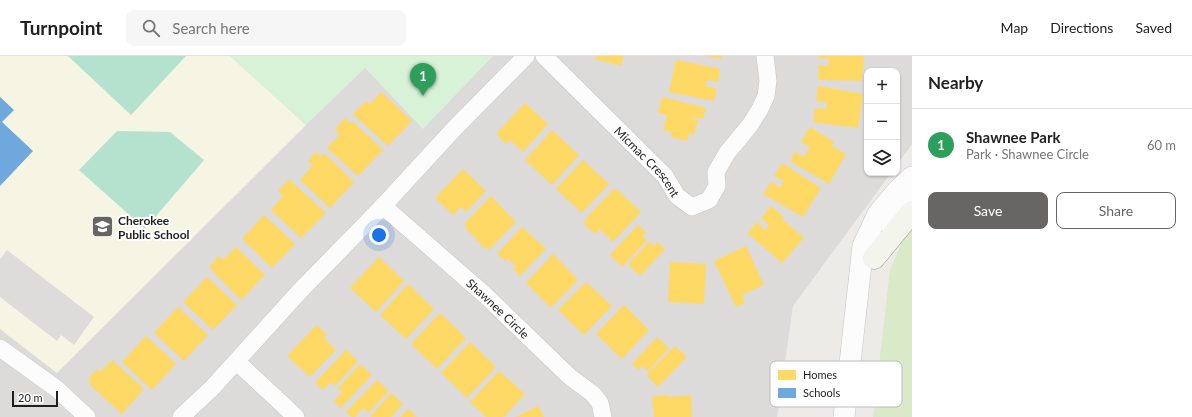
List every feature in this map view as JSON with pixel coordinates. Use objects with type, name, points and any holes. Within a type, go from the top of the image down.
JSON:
[{"type":"main road","points":[[874,258],[912,212]]},
{"type":"street","points":[[181,417],[237,362],[298,293],[384,206],[453,130],[526,56]]},
{"type":"street","name":"Micmac Crescent","points":[[544,56],[665,176],[677,196],[692,207],[709,200],[716,186],[716,172],[727,153],[750,125],[760,109],[766,96],[768,81],[765,56]]},
{"type":"street","points":[[850,361],[863,246],[878,214],[897,191],[912,177]]},
{"type":"street","points":[[858,287],[892,220],[912,198]]},
{"type":"street","name":"Shawnee Circle","points":[[384,206],[486,296],[570,377],[593,394],[600,403],[603,417]]},
{"type":"street","points":[[0,348],[57,389],[87,417]]},
{"type":"street","points":[[237,362],[296,417]]},
{"type":"street","points":[[844,417],[845,407]]},
{"type":"shaded area","points":[[0,56],[912,56],[912,144],[900,161],[900,68],[864,68],[864,176],[889,176],[793,306],[785,361],[770,361],[770,407],[778,407],[777,417],[0,417]]},
{"type":"shaded area","name":"Cherokee Public School","points":[[0,56],[230,56],[306,125],[57,373],[0,329]]},
{"type":"shaded area","points":[[7,250],[94,317],[74,345],[61,335],[57,341],[0,297],[0,259]]},
{"type":"green space","points":[[68,56],[186,56],[131,115]]},
{"type":"green space","points":[[230,56],[493,56],[423,129],[365,68],[306,125]]},
{"type":"green space","points":[[117,131],[170,132],[204,160],[145,229],[79,170]]},
{"type":"green space","points":[[912,228],[912,417],[873,417],[874,407],[902,407],[902,361],[879,361],[890,270],[907,231]]},
{"type":"building: Homes","points":[[596,56],[624,56],[621,66],[595,59]]},
{"type":"building: Homes","points":[[705,56],[722,56],[721,59]]},
{"type":"building: Homes","points":[[819,56],[864,56],[862,81],[818,80],[819,65],[829,66],[829,59],[819,58]]},
{"type":"building: Homes","points":[[676,60],[720,69],[718,82],[707,80],[706,86],[717,89],[714,101],[669,92]]},
{"type":"building: Homes","points":[[818,86],[863,94],[858,128],[813,122],[815,108],[826,109],[827,102],[816,101]]},
{"type":"building: Homes","points":[[381,92],[412,121],[388,146],[353,114],[366,101],[370,104]]},
{"type":"building: Homes","points":[[662,97],[706,108],[703,119],[693,117],[693,119],[698,120],[694,135],[689,133],[687,141],[670,137],[672,132],[663,130],[667,115],[658,113]]},
{"type":"building: Homes","points":[[525,103],[548,124],[523,152],[510,140],[506,144],[496,134]]},
{"type":"building: Homes","points":[[345,118],[350,123],[352,121],[383,150],[358,176],[327,148],[340,134],[335,129]]},
{"type":"building: Homes","points":[[810,127],[834,142],[832,146],[846,154],[829,184],[790,161],[795,152],[804,157],[810,147],[801,142]]},
{"type":"building: Homes","points":[[552,130],[579,155],[552,185],[525,160]]},
{"type":"building: Homes","points":[[316,152],[321,157],[324,153],[354,182],[330,208],[300,180],[313,165],[308,161]]},
{"type":"building: Homes","points":[[583,160],[609,184],[582,213],[556,189]]},
{"type":"building: Homes","points":[[782,163],[821,188],[803,217],[763,194],[771,182],[780,187],[784,181],[774,176]]},
{"type":"building: Homes","points":[[463,169],[486,191],[466,212],[461,207],[453,215],[435,198]]},
{"type":"building: Homes","points":[[289,179],[326,213],[301,238],[271,210],[283,196],[278,191]]},
{"type":"building: Homes","points":[[615,188],[641,212],[613,242],[600,229],[595,234],[583,223]]},
{"type":"building: Homes","points":[[491,196],[516,222],[489,250],[476,240],[476,236],[474,237],[465,228],[467,226],[464,224]]},
{"type":"building: Homes","points":[[771,206],[784,217],[782,219],[804,238],[782,263],[747,233],[757,222],[765,230],[769,225],[761,218]]},
{"type":"building: Homes","points":[[264,215],[295,244],[272,268],[242,239]]},
{"type":"building: Homes","points":[[638,225],[646,232],[643,236],[647,240],[622,267],[610,255]]},
{"type":"building: Homes","points":[[522,227],[546,249],[520,276],[513,269],[516,266],[508,259],[505,261],[497,254]]},
{"type":"building: Homes","points":[[649,242],[654,246],[657,242],[665,249],[640,276],[628,264]]},
{"type":"building: Homes","points":[[746,246],[764,285],[742,295],[745,303],[736,307],[714,261]]},
{"type":"building: Homes","points":[[236,247],[265,275],[241,300],[209,267],[219,256],[223,260]]},
{"type":"building: Homes","points":[[553,254],[578,280],[551,308],[526,283]]},
{"type":"building: Homes","points":[[379,257],[404,281],[376,312],[350,288]]},
{"type":"building: Homes","points":[[670,262],[706,264],[704,304],[668,302]]},
{"type":"building: Homes","points":[[207,277],[237,305],[213,330],[183,302]]},
{"type":"building: Homes","points":[[586,282],[612,306],[584,335],[558,310]]},
{"type":"building: Homes","points":[[408,284],[434,309],[406,339],[380,315]]},
{"type":"building: Homes","points":[[624,305],[649,330],[622,359],[596,334]]},
{"type":"building: Homes","points":[[178,307],[208,335],[184,361],[154,333]]},
{"type":"building: Homes","points":[[440,313],[466,338],[437,369],[411,344]]},
{"type":"building: Homes","points":[[317,325],[327,335],[324,338],[336,350],[310,377],[287,356]]},
{"type":"building: Homes","points":[[146,336],[176,364],[152,390],[122,362]]},
{"type":"building: Homes","points":[[657,337],[669,348],[648,371],[642,366],[639,370],[632,364]]},
{"type":"building: Homes","points":[[470,342],[496,367],[467,398],[441,373]]},
{"type":"building: Homes","points":[[675,346],[687,357],[658,387],[647,376],[649,372]]},
{"type":"building: Homes","points":[[346,350],[358,361],[335,386],[331,382],[323,390],[315,383]]},
{"type":"building: Homes","points":[[112,360],[144,389],[122,414],[89,384],[91,382],[88,379],[97,369],[100,372]]},
{"type":"building: Homes","points":[[360,364],[372,375],[341,408],[334,401],[342,392],[338,388]]},
{"type":"building: Homes","points":[[499,371],[525,394],[504,417],[486,417],[470,402]]},
{"type":"building: Homes","points":[[377,380],[389,391],[368,413],[363,408],[355,417],[352,417],[346,412]]},
{"type":"building: Homes","points":[[391,393],[403,404],[391,417],[370,417]]},
{"type":"building: Homes","points":[[669,395],[669,397],[691,395],[692,417],[654,417],[652,396]]},
{"type":"building: Homes","points":[[538,406],[544,417],[516,417]]},
{"type":"building: Homes","points":[[408,409],[417,417],[400,417]]},
{"type":"building: Schools","points":[[0,97],[14,110],[2,122],[33,151],[0,186]]},
{"type":"place","name":"Shawnee Park","points":[[423,96]]},
{"type":"place","name":"Cherokee Public School","points":[[102,227]]}]
